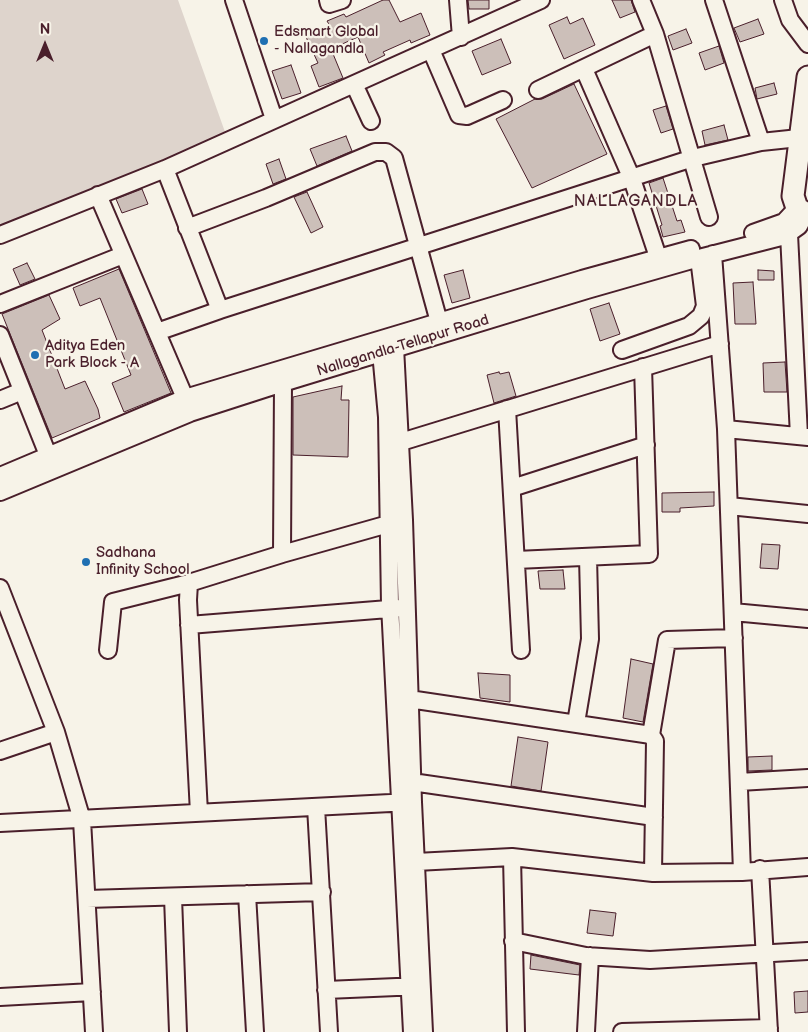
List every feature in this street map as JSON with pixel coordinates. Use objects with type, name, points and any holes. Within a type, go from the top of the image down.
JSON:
[{"type":"main road","points":[[803,212],[794,202],[793,187],[808,77]]},
{"type":"street","points":[[234,0],[274,119]]},
{"type":"street","points":[[328,0],[329,4],[342,0]]},
{"type":"street","points":[[458,0],[461,37]]},
{"type":"street","points":[[641,0],[655,34],[709,217]]},
{"type":"street","points":[[714,0],[761,142]]},
{"type":"street","points":[[783,0],[790,20],[808,44]]},
{"type":"street","points":[[0,235],[165,169],[461,37],[534,1]]},
{"type":"street","points":[[538,90],[655,34]]},
{"type":"street","points":[[432,50],[459,115],[467,116],[503,100]]},
{"type":"street","points":[[584,69],[632,179],[658,257]]},
{"type":"street","points":[[354,84],[371,121]]},
{"type":"street","points":[[157,332],[693,158],[761,142],[799,138]]},
{"type":"street","points":[[187,228],[266,198],[380,150],[394,158],[439,322]]},
{"type":"street","points":[[165,169],[220,310]]},
{"type":"street","points":[[98,195],[185,398]]},
{"type":"street","points":[[726,429],[804,436],[789,234],[799,226],[803,212]]},
{"type":"street","name":"Nallagandla-Tellapur Road","points":[[0,492],[190,414],[584,285],[658,257],[774,227],[803,212]]},
{"type":"street","name":"Nallagandla-Tellapur Road","points":[[0,476],[185,398],[439,322],[789,234]]},
{"type":"street","points":[[0,304],[123,255]]},
{"type":"street","points":[[706,256],[720,344],[726,429],[742,872]]},
{"type":"street","points":[[622,350],[689,326],[701,316],[706,306],[706,256]]},
{"type":"street","points":[[0,336],[48,455]]},
{"type":"street","points":[[401,442],[720,344]]},
{"type":"street","points":[[388,350],[401,442],[396,521]]},
{"type":"street","points":[[388,350],[387,417],[396,521],[406,802],[416,986],[424,1032]]},
{"type":"street","points":[[516,560],[650,554],[643,367]]},
{"type":"street","points":[[282,554],[283,383]]},
{"type":"street","points":[[0,400],[22,391]]},
{"type":"street","points":[[508,409],[521,650]]},
{"type":"street","points":[[512,488],[646,444]]},
{"type":"street","points":[[729,506],[808,514]]},
{"type":"street","points":[[108,650],[113,602],[189,583],[396,521]]},
{"type":"street","points":[[576,723],[590,639],[588,557]]},
{"type":"street","points":[[189,583],[189,625],[199,813]]},
{"type":"street","points":[[0,590],[56,732],[82,820],[94,1032]]},
{"type":"street","points":[[189,625],[398,608]]},
{"type":"street","points":[[398,608],[409,699],[412,782],[406,802],[416,862],[416,986],[412,1032]]},
{"type":"street","points":[[733,612],[808,619]]},
{"type":"street","points":[[653,873],[655,741],[652,735],[668,640],[734,638]]},
{"type":"street","points":[[409,699],[652,735]]},
{"type":"street","points":[[0,751],[56,732]]},
{"type":"street","points":[[739,782],[808,778]]},
{"type":"street","points":[[412,782],[654,817]]},
{"type":"street","points":[[0,823],[406,802]]},
{"type":"street","points":[[316,807],[329,1032]]},
{"type":"street","points":[[416,862],[512,857],[653,873],[742,872],[808,867]]},
{"type":"street","points":[[512,857],[516,1032]]},
{"type":"street","points":[[622,1032],[769,1030],[760,870]]},
{"type":"street","points":[[87,899],[322,892]]},
{"type":"street","points":[[247,894],[255,1032]]},
{"type":"street","points":[[173,897],[178,1032]]},
{"type":"street","points":[[513,941],[590,956],[650,960],[808,951]]},
{"type":"street","points":[[586,1032],[590,956]]},
{"type":"street","points":[[326,990],[416,986]]},
{"type":"street","points":[[0,997],[92,992]]},
{"type":"shaded area","points":[[0,0],[178,0],[230,146],[0,240]]},
{"type":"building","points":[[383,0],[389,0],[400,22],[421,13],[430,35],[411,43],[410,40],[383,52],[385,55],[369,63],[358,37],[331,49],[343,78],[319,87],[311,66],[318,63],[306,37],[330,26],[327,21],[344,14],[346,17]]},
{"type":"building","points":[[468,0],[489,0],[489,9],[469,9]]},
{"type":"building","points":[[612,0],[631,0],[635,12],[620,18]]},
{"type":"building","points":[[567,17],[570,24],[583,18],[595,45],[564,59],[549,25]]},
{"type":"building","points":[[758,19],[764,34],[740,42],[734,28]]},
{"type":"building","points":[[686,29],[692,43],[673,50],[668,36]]},
{"type":"building","points":[[501,39],[511,63],[482,75],[472,51]]},
{"type":"building","points":[[719,46],[724,63],[705,70],[699,53]]},
{"type":"building","points":[[291,65],[301,93],[282,99],[272,71]]},
{"type":"building","points":[[774,83],[777,94],[757,99],[755,88]]},
{"type":"building","points":[[574,84],[607,154],[532,188],[496,119],[535,99],[542,99]]},
{"type":"building","points":[[666,106],[673,129],[661,133],[653,110]]},
{"type":"building","points":[[724,125],[728,140],[705,145],[702,131]]},
{"type":"building","points":[[346,136],[352,151],[317,166],[310,149]]},
{"type":"building","points":[[279,159],[286,179],[273,184],[266,164]]},
{"type":"building","points":[[663,178],[677,221],[681,220],[685,232],[663,237],[660,226],[662,225],[649,183]]},
{"type":"building","points":[[142,189],[148,204],[122,213],[116,199]]},
{"type":"building","points":[[307,192],[323,227],[311,233],[294,197]]},
{"type":"building","points":[[27,263],[35,279],[20,285],[13,269]]},
{"type":"building","points":[[119,269],[171,393],[124,412],[112,383],[131,375],[100,298],[80,306],[73,288]]},
{"type":"building","points":[[463,270],[470,298],[452,303],[444,275]]},
{"type":"building","points":[[758,270],[774,271],[774,280],[758,280]]},
{"type":"building","points":[[753,282],[756,324],[735,324],[733,283]]},
{"type":"building","name":"Aditya Eden Park Block - A","points":[[49,295],[60,319],[42,330],[65,389],[85,381],[98,409],[100,418],[52,438],[2,314]]},
{"type":"building","points":[[609,303],[620,334],[600,341],[590,309]]},
{"type":"building","points":[[785,362],[787,392],[764,392],[763,363]]},
{"type":"building","points":[[499,372],[500,374],[509,372],[516,396],[494,403],[487,375]]},
{"type":"building","points":[[342,386],[341,400],[349,400],[348,457],[293,455],[293,397]]},
{"type":"building","points":[[714,492],[714,506],[680,508],[680,512],[662,512],[662,493]]},
{"type":"building","points":[[762,544],[780,545],[778,569],[760,568]]},
{"type":"building","points":[[563,570],[565,589],[540,589],[538,571]]},
{"type":"building","points":[[631,659],[653,664],[643,722],[623,718]]},
{"type":"building","points":[[478,673],[510,675],[510,702],[480,698]]},
{"type":"building","points":[[518,737],[548,742],[541,791],[511,786]]},
{"type":"building","points":[[772,756],[772,770],[748,771],[748,757]]},
{"type":"building","points":[[590,910],[616,913],[613,936],[587,933]]},
{"type":"building","points":[[531,955],[580,965],[579,975],[530,969]]},
{"type":"building","points":[[808,991],[808,1012],[795,1013],[794,992]]},
{"type":"place","name":"Edsmart Global - Nallagandla","points":[[264,41]]},
{"type":"place","name":"Aditya Eden Park Block - A","points":[[35,355]]},
{"type":"place","name":"Sadhana Infinity School","points":[[86,562]]},
{"type":"district","name":"NALLAGANDLA","points":[[636,202]]}]
